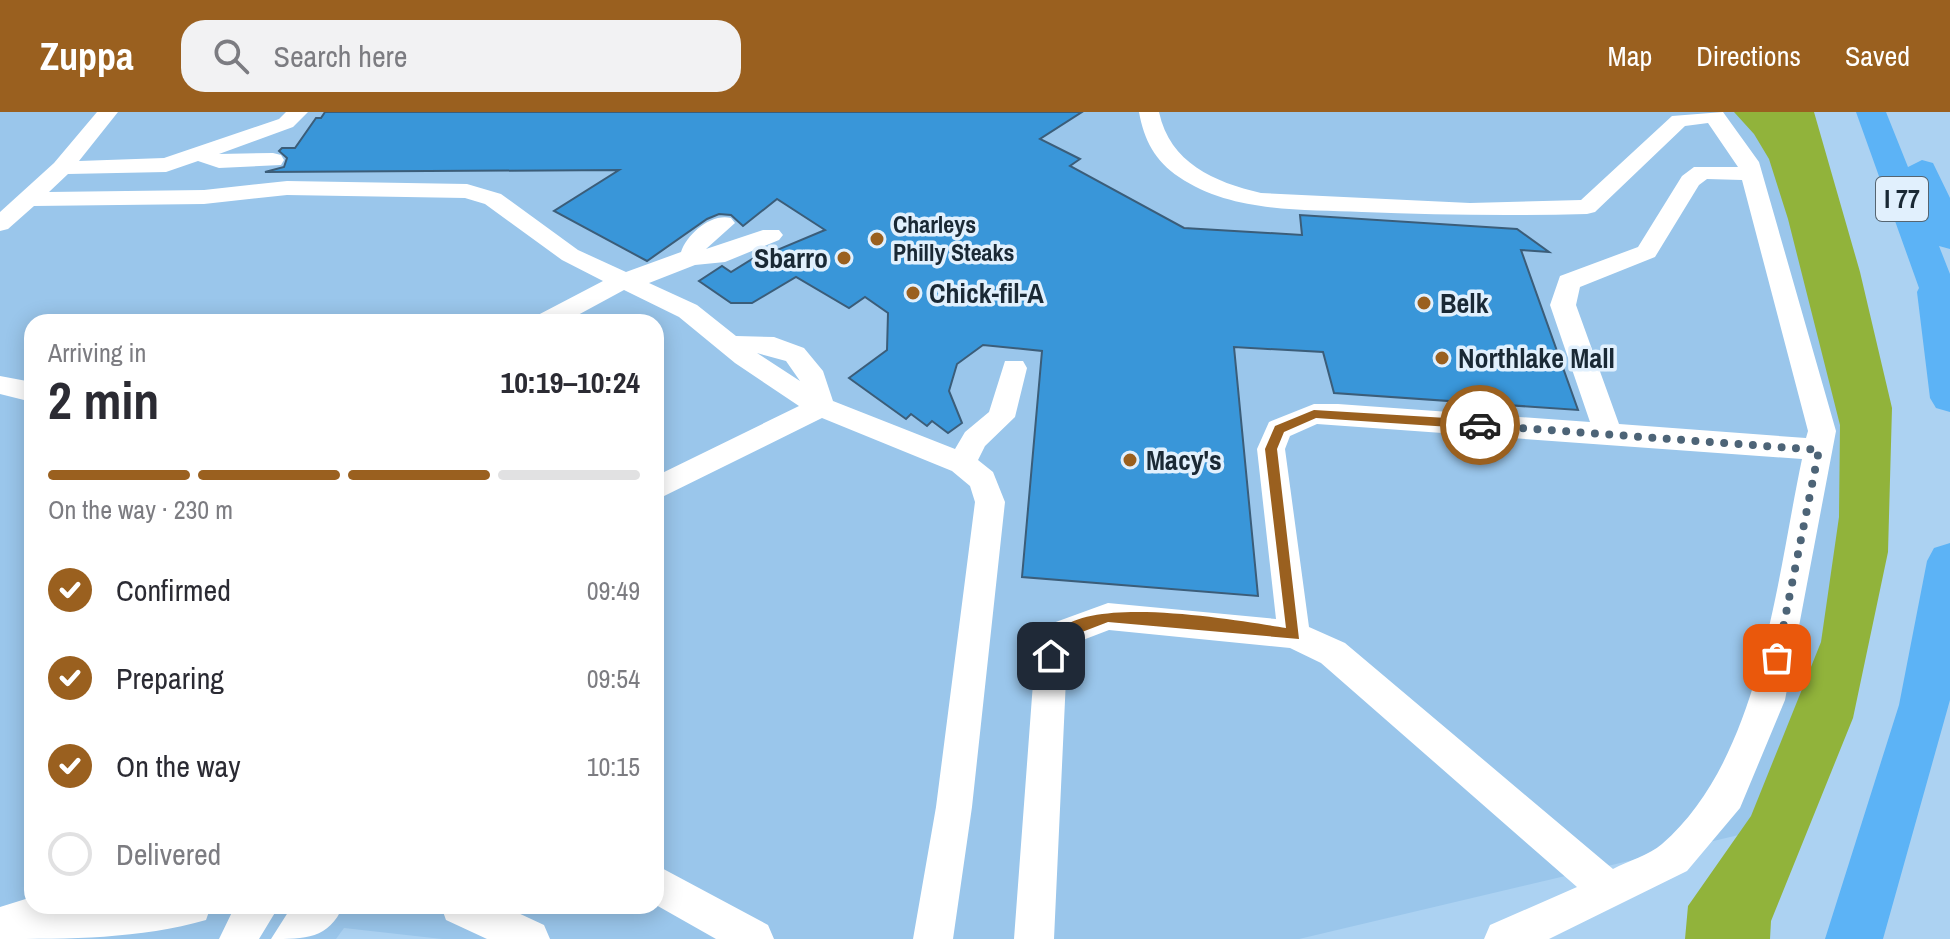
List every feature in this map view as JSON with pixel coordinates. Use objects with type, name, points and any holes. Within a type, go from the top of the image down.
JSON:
[{"type":"highway","name":"I 77","points":[[1871,112],[1950,321]]},
{"type":"highway","name":"I 77","points":[[1899,112],[1950,238]]},
{"type":"highway","points":[[1935,286],[1950,398]]},
{"type":"highway","points":[[1854,939],[1928,689],[1939,645],[1950,561]]},
{"type":"street","points":[[0,224],[62,168],[108,112]]},
{"type":"street","points":[[62,168],[146,168],[198,154],[286,123],[298,112]]},
{"type":"street","points":[[1149,112],[1151,131],[1174,164],[1234,194],[1261,200],[1470,210],[1587,207],[1596,203],[1679,120],[1713,114],[1748,162],[1822,431],[1770,692],[1727,796],[1674,858],[1504,939]]},
{"type":"street","points":[[198,154],[219,161],[273,160]]},
{"type":"street","points":[[1608,433],[1563,305],[1569,282],[1647,252],[1690,181],[1702,172],[1752,174]]},
{"type":"street","points":[[28,199],[204,197],[287,188],[467,191],[493,199],[561,250],[688,311],[730,346],[821,407],[962,463],[983,480],[990,502],[954,807],[933,939]]},
{"type":"street","points":[[691,257],[696,243],[723,223]]},
{"type":"street","points":[[560,314],[622,281],[653,274],[691,257],[716,257],[771,235]]},
{"type":"street","points":[[962,463],[975,439],[1001,417],[1014,368]]},
{"type":"street","points":[[0,385],[24,390]]},
{"type":"street","points":[[664,485],[821,407]]},
{"type":"street","points":[[1294,635],[1271,449],[1279,429],[1314,414],[1819,450]]},
{"type":"street","points":[[1034,939],[1051,656],[1064,633],[1108,616],[1233,626],[1294,635],[1333,653],[1610,891]]},
{"type":"street","points":[[664,888],[754,939]]},
{"type":"street","points":[[0,926],[41,914]]},
{"type":"street","points":[[41,939],[139,928],[173,914]]},
{"type":"street","points":[[239,939],[244,925],[253,914]]},
{"type":"street","points":[[285,939],[289,914]]},
{"type":"street","points":[[291,939],[303,922],[314,914]]},
{"type":"street","points":[[477,914],[530,939]]},
{"type":"shaded area","points":[[0,112],[1771,112],[1861,443],[1798,821],[1299,939],[442,939],[344,928],[336,939],[0,939]]},
{"type":"green space","points":[[1734,112],[1814,112],[1860,272],[1892,408],[1888,552],[1853,718],[1771,921],[1770,939],[1685,939],[1688,906],[1751,816],[1821,642],[1839,517],[1840,425],[1788,219],[1769,159],[1754,134]]},
{"type":"building","name":"Northlake Mall","points":[[325,112],[1082,112],[1040,139],[1080,159],[1070,166],[1184,228],[1302,235],[1300,215],[1517,229],[1549,252],[1521,250],[1578,410],[1334,393],[1323,352],[1234,347],[1258,596],[1022,577],[1042,351],[983,345],[957,364],[949,391],[962,423],[948,433],[932,421],[927,426],[911,414],[906,419],[849,378],[887,350],[888,313],[865,297],[849,308],[796,277],[752,303],[731,303],[699,281],[722,266],[731,272],[770,248],[775,251],[825,230],[777,199],[743,226],[731,215],[719,214],[707,219],[647,261],[554,211],[619,170],[265,172],[284,167],[287,158],[279,151],[295,148],[316,118],[321,118]]},
{"type":"way so far","points":[[1480,425],[1819,450],[1777,658]]},
{"type":"place","name":"Charleys Philly Steaks","points":[[877,239]]},
{"type":"place","name":"Sbarro","points":[[844,258]]},
{"type":"place","name":"Chick-fil-A","points":[[913,293]]},
{"type":"place","name":"Belk","points":[[1424,303]]},
{"type":"place","name":"Northlake Mall","points":[[1442,358]]},
{"type":"place","name":"Macy's","points":[[1130,460]]},
{"type":"route","points":[[1051,656],[1064,633],[1085,622],[1108,616],[1233,626],[1294,635],[1271,449],[1279,429],[1314,414],[1480,425]]}]
